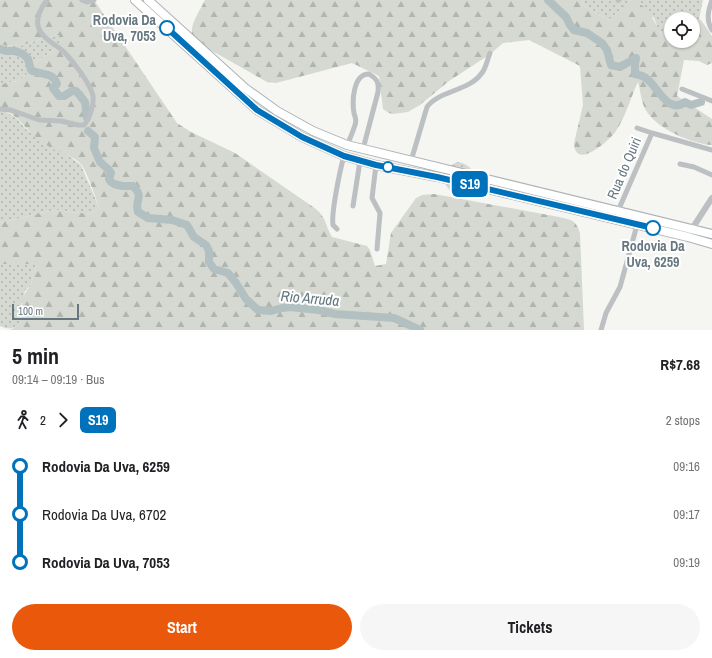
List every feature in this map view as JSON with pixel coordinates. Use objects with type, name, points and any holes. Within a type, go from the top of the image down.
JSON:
[{"type":"main road","points":[[135,0],[257,110],[302,137],[344,156],[376,165],[437,177],[712,244]]},
{"type":"main road","points":[[148,0],[236,79],[277,111],[313,131],[347,146],[712,234]]},
{"type":"street","points":[[0,109],[11,110],[39,120],[61,121],[78,125],[84,125],[88,120],[93,103],[93,95],[85,78],[66,54],[42,34],[38,25],[40,12],[47,0]]},
{"type":"street","points":[[82,0],[87,2],[94,0]]},
{"type":"street","points":[[712,0],[708,11],[708,24],[712,30]]},
{"type":"street","points":[[411,161],[427,107],[432,101],[453,92],[481,75],[490,53]]},
{"type":"street","points":[[347,146],[356,118],[354,113],[355,86],[361,75],[369,74],[376,79],[379,86],[363,149]]},
{"type":"street","points":[[682,89],[712,101]]},
{"type":"street","name":"Rua do Quiri","points":[[637,128],[712,150]]},
{"type":"street","name":"Rua do Quiri","points":[[618,212],[652,133]]},
{"type":"street","points":[[337,229],[333,225],[333,217],[344,156]]},
{"type":"street","points":[[353,206],[360,161]]},
{"type":"street","points":[[680,164],[694,167],[712,175]]},
{"type":"street","points":[[376,165],[372,198],[380,213],[377,249]]},
{"type":"street","points":[[688,237],[712,198]]},
{"type":"street","points":[[601,330],[606,313],[620,288],[637,225]]},
{"type":"green space","points":[[0,0],[94,0],[177,123],[191,132],[235,153],[316,209],[324,219],[332,237],[367,246],[370,250],[375,266],[386,264],[391,233],[416,198],[422,195],[434,194],[559,217],[573,221],[577,225],[580,233],[584,330],[10,330],[20,324],[22,298],[31,284],[36,264],[0,264],[0,223],[54,210],[90,214],[99,207],[83,167],[78,161],[49,147],[32,134],[15,117],[5,111],[0,110],[0,84],[18,81],[26,75],[37,61],[59,47],[59,33],[20,46],[0,45]]},
{"type":"green space","points":[[205,0],[582,0],[583,5],[609,20],[631,0],[643,6],[651,16],[664,37],[664,48],[700,48],[701,20],[712,36],[712,63],[707,65],[699,61],[684,60],[677,96],[712,119],[712,145],[686,139],[667,130],[659,124],[645,109],[638,82],[625,113],[612,136],[593,151],[586,154],[580,154],[576,151],[574,143],[583,105],[580,66],[529,40],[503,43],[489,55],[449,81],[420,105],[408,112],[393,114],[383,109],[379,76],[352,63],[276,83],[267,82],[207,48],[192,36],[192,26]]},
{"type":"green space","points":[[582,0],[631,0],[609,20],[583,5]]},
{"type":"green space","points":[[631,0],[703,0],[700,14],[700,12],[664,12],[664,37],[658,29],[654,18]]},
{"type":"green space","points":[[59,33],[59,47],[37,61],[26,75],[18,81],[0,84],[0,45],[20,46]]},
{"type":"green space","points":[[0,110],[3,110],[16,118],[26,129],[51,147],[69,156],[81,165],[99,207],[90,214],[54,210],[0,223]]},
{"type":"green space","points":[[457,162],[467,165],[474,174],[447,167]]},
{"type":"green space","points":[[445,183],[472,190],[464,194],[453,193]]},
{"type":"green space","points":[[0,264],[36,264],[31,284],[25,291],[21,304],[20,324],[10,328],[0,326]]},
{"type":"waterway","points":[[548,0],[566,17],[574,30],[587,33],[602,43],[607,50],[611,65],[620,67],[636,58],[635,74],[646,78],[668,103],[679,105],[685,102],[691,105],[701,102]]},
{"type":"waterway","name":"Rio Arruda","points":[[0,49],[15,51],[23,54],[28,59],[31,70],[53,77],[57,84],[53,88],[59,96],[64,96],[72,91],[76,91],[85,102],[87,118]]},
{"type":"waterway","name":"Rio Arruda","points":[[88,131],[95,137],[94,148],[100,162],[111,173],[109,179],[111,182],[122,186],[133,186],[138,193],[138,212],[148,218],[172,220],[187,225],[194,237],[206,245],[209,251],[209,262],[214,269],[228,273],[246,299],[258,310],[271,311],[290,307],[319,310],[335,314],[394,318],[420,330]]},
{"type":"bus line","name":"S19","points":[[167,28],[257,110],[283,127],[344,156],[376,165],[437,177],[653,228]]},
{"type":"place","name":"Rodovia Da Uva, 7053","points":[[167,28]]},
{"type":"place","name":"Rodovia Da Uva, 6259","points":[[653,228]]}]
